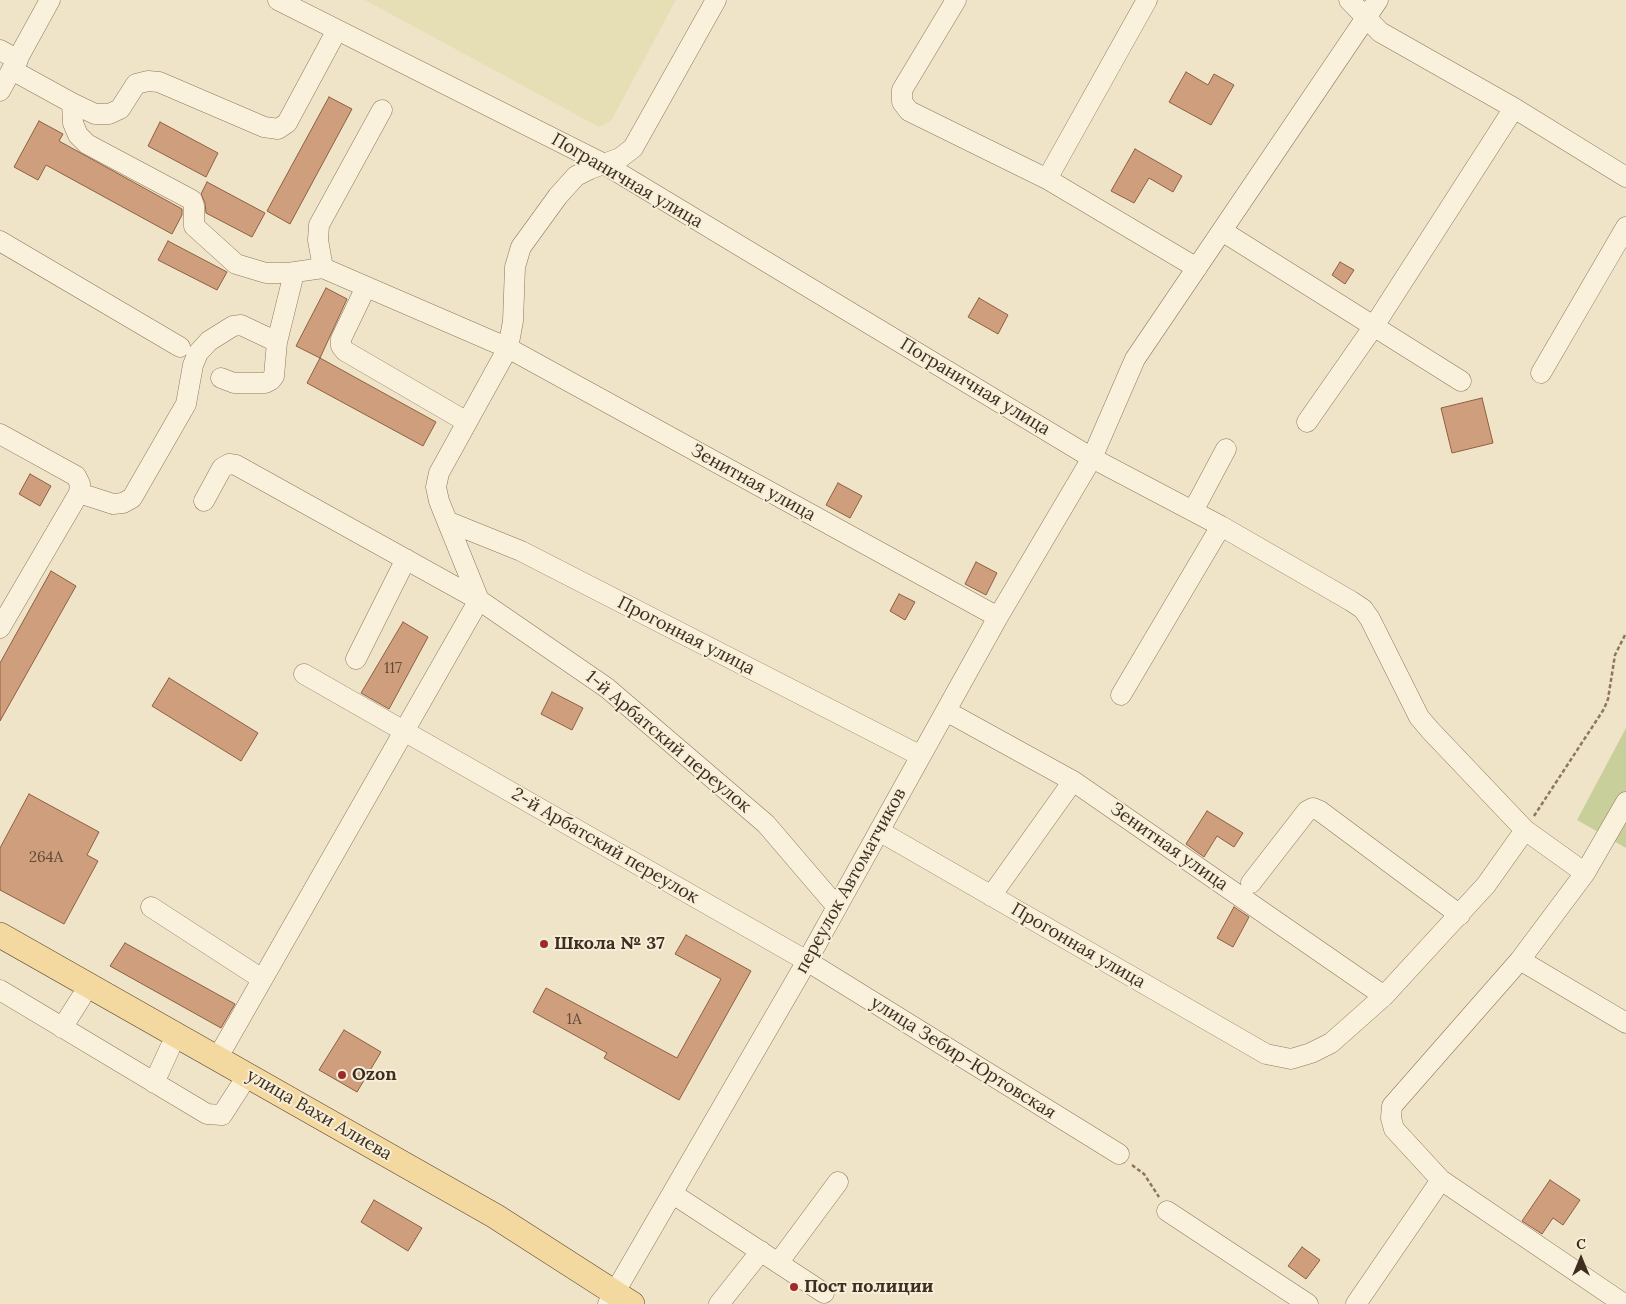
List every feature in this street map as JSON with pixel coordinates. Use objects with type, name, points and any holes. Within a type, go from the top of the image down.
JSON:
[{"type":"main road","name":"улица Вахи Алиева","points":[[0,935],[495,1216],[615,1301]]},
{"type":"main road","name":"улица Вахи Алиева","points":[[0,952],[444,1202],[615,1301]]},
{"type":"street","points":[[0,91],[50,0]]},
{"type":"street","name":"Пограничная улица","points":[[278,0],[604,164],[1092,458],[1221,526],[1363,609],[1419,717],[1525,830],[1585,873]]},
{"type":"street","points":[[218,1058],[479,600],[439,501],[436,487],[439,473],[508,348],[513,320],[515,268],[521,247],[558,196],[576,176],[620,158],[633,148],[716,0]]},
{"type":"street","points":[[956,0],[902,90],[902,102],[910,111],[1047,179],[1197,268]]},
{"type":"street","points":[[1047,179],[1147,0]]},
{"type":"street","points":[[1349,0],[1380,32],[1514,108],[1626,177]]},
{"type":"street","name":"переулок Автоматчиков","points":[[615,1301],[673,1194],[807,961],[998,617],[1092,458],[1135,359],[1378,0]]},
{"type":"street","points":[[0,50],[15,65],[72,103],[95,114],[109,114],[120,109],[136,84],[148,81],[159,82],[264,127],[278,129],[287,123],[338,30]]},
{"type":"street","points":[[72,103],[73,124],[78,135],[87,144],[192,200],[194,226],[236,264],[266,273],[323,268],[318,240],[319,225],[382,110]]},
{"type":"street","points":[[1307,422],[1374,326],[1514,108]]},
{"type":"street","points":[[1540,373],[1626,227]]},
{"type":"street","points":[[1222,231],[1461,381]]},
{"type":"street","points":[[0,241],[180,347]]},
{"type":"street","name":"Зенитная улица","points":[[323,268],[508,348],[998,617]]},
{"type":"street","points":[[221,378],[234,383],[271,380],[274,376],[277,342],[294,272]]},
{"type":"street","points":[[366,287],[341,339],[341,346],[345,351],[467,422]]},
{"type":"street","points":[[0,434],[76,476],[80,488],[113,504],[124,502],[132,498],[186,404],[195,359],[209,341],[233,326],[241,325],[277,342]]},
{"type":"street","points":[[1193,511],[1226,449]]},
{"type":"street","name":"1-й Арбатский переулок","points":[[204,501],[222,468],[229,464],[236,465],[479,600],[607,688],[751,811],[766,824],[837,907]]},
{"type":"street","points":[[0,628],[80,488]]},
{"type":"street","name":"Прогонная улица","points":[[449,522],[521,551],[921,756]]},
{"type":"street","points":[[1121,695],[1221,526]]},
{"type":"street","points":[[356,659],[406,559]]},
{"type":"street","name":"2-й Арбатский переулок","points":[[304,674],[807,961]]},
{"type":"street","name":"Зенитная улица","points":[[946,711],[1073,781],[1384,996]]},
{"type":"street","points":[[991,896],[1073,781]]},
{"type":"street","points":[[1621,1303],[1441,1180],[1394,1129],[1391,1118],[1392,1106],[1520,960],[1619,831],[1626,802]]},
{"type":"street","points":[[1251,883],[1307,811],[1312,808],[1320,811],[1460,915]]},
{"type":"street","points":[[1384,996],[1486,885],[1525,830]]},
{"type":"street","name":"Прогонная улица","points":[[879,831],[1266,1054],[1291,1059],[1311,1053],[1331,1043],[1384,996]]},
{"type":"street","points":[[151,908],[262,979]]},
{"type":"street","points":[[1520,960],[1626,1023]]},
{"type":"street","name":"улица Зебир-Юртовская","points":[[807,961],[1120,1154]]},
{"type":"street","points":[[0,990],[207,1114],[222,1115],[240,1087]]},
{"type":"street","points":[[62,1028],[81,998]]},
{"type":"street","points":[[154,1083],[170,1048]]},
{"type":"street","points":[[1356,1304],[1441,1180]]},
{"type":"street","points":[[778,1263],[838,1182]]},
{"type":"street","points":[[673,1194],[824,1293]]},
{"type":"street","points":[[1167,1211],[1308,1304]]},
{"type":"street","points":[[718,1304],[761,1251]]},
{"type":"path","points":[[1525,830],[1604,709],[1608,699],[1615,655],[1626,633]]},
{"type":"path","points":[[1120,1154],[1144,1174],[1167,1211]]},
{"type":"shaded area","points":[[365,0],[676,0],[611,121],[599,127]]},
{"type":"green space","points":[[1626,728],[1626,848],[1577,820]]},
{"type":"building","points":[[1186,72],[1208,85],[1214,74],[1234,85],[1211,125],[1169,102]]},
{"type":"building","points":[[329,97],[352,109],[290,224],[267,211]]},
{"type":"building","points":[[39,121],[63,134],[59,141],[182,209],[182,215],[172,234],[46,165],[38,180],[14,167]]},
{"type":"building","points":[[160,122],[218,153],[206,177],[148,146]]},
{"type":"building","points":[[1135,149],[1182,176],[1173,192],[1149,178],[1134,203],[1111,191]]},
{"type":"building","points":[[207,182],[265,213],[252,237],[206,213],[205,203],[201,194]]},
{"type":"building","points":[[168,241],[227,272],[217,290],[158,260]]},
{"type":"building","points":[[1340,262],[1354,270],[1345,284],[1332,275]]},
{"type":"building","points":[[326,288],[347,299],[320,358],[296,346]]},
{"type":"building","points":[[979,298],[1008,315],[998,334],[968,317]]},
{"type":"building","points":[[320,358],[436,422],[423,446],[307,383]]},
{"type":"building","points":[[1482,398],[1493,443],[1452,453],[1441,408]]},
{"type":"building","points":[[30,474],[51,486],[40,506],[19,494]]},
{"type":"building","points":[[838,483],[862,496],[850,518],[826,505]]},
{"type":"building","points":[[976,562],[997,573],[986,595],[965,584]]},
{"type":"building","points":[[51,571],[76,586],[0,721],[0,663]]},
{"type":"building","points":[[899,594],[915,602],[905,620],[890,611]]},
{"type":"building","points":[[403,622],[428,637],[389,709],[361,693]]},
{"type":"building","points":[[169,678],[258,733],[241,761],[152,706]]},
{"type":"building","points":[[552,692],[583,708],[572,730],[541,714]]},
{"type":"building","points":[[29,794],[99,832],[87,855],[98,861],[64,924],[0,890],[0,848]]},
{"type":"building","points":[[1207,811],[1243,833],[1234,847],[1217,836],[1204,857],[1186,844]]},
{"type":"building","points":[[1234,907],[1249,917],[1233,947],[1217,938]]},
{"type":"building","points":[[686,935],[751,971],[679,1100],[604,1058],[607,1053],[533,1012],[546,988],[677,1058],[721,979],[675,954]]},
{"type":"building","points":[[125,943],[235,1004],[221,1028],[110,966]]},
{"type":"building","points":[[344,1030],[381,1052],[357,1092],[319,1070]]},
{"type":"building","points":[[1550,1180],[1580,1200],[1563,1225],[1553,1218],[1542,1234],[1522,1221]]},
{"type":"building","points":[[374,1200],[422,1228],[408,1251],[361,1222]]},
{"type":"building","points":[[1302,1247],[1320,1260],[1306,1279],[1288,1266]]},
{"type":"place","name":"Школа № 37","points":[[544,944]]},
{"type":"place","name":"Ozon","points":[[342,1075]]},
{"type":"place","name":"Пост полиции","points":[[794,1287]]}]
